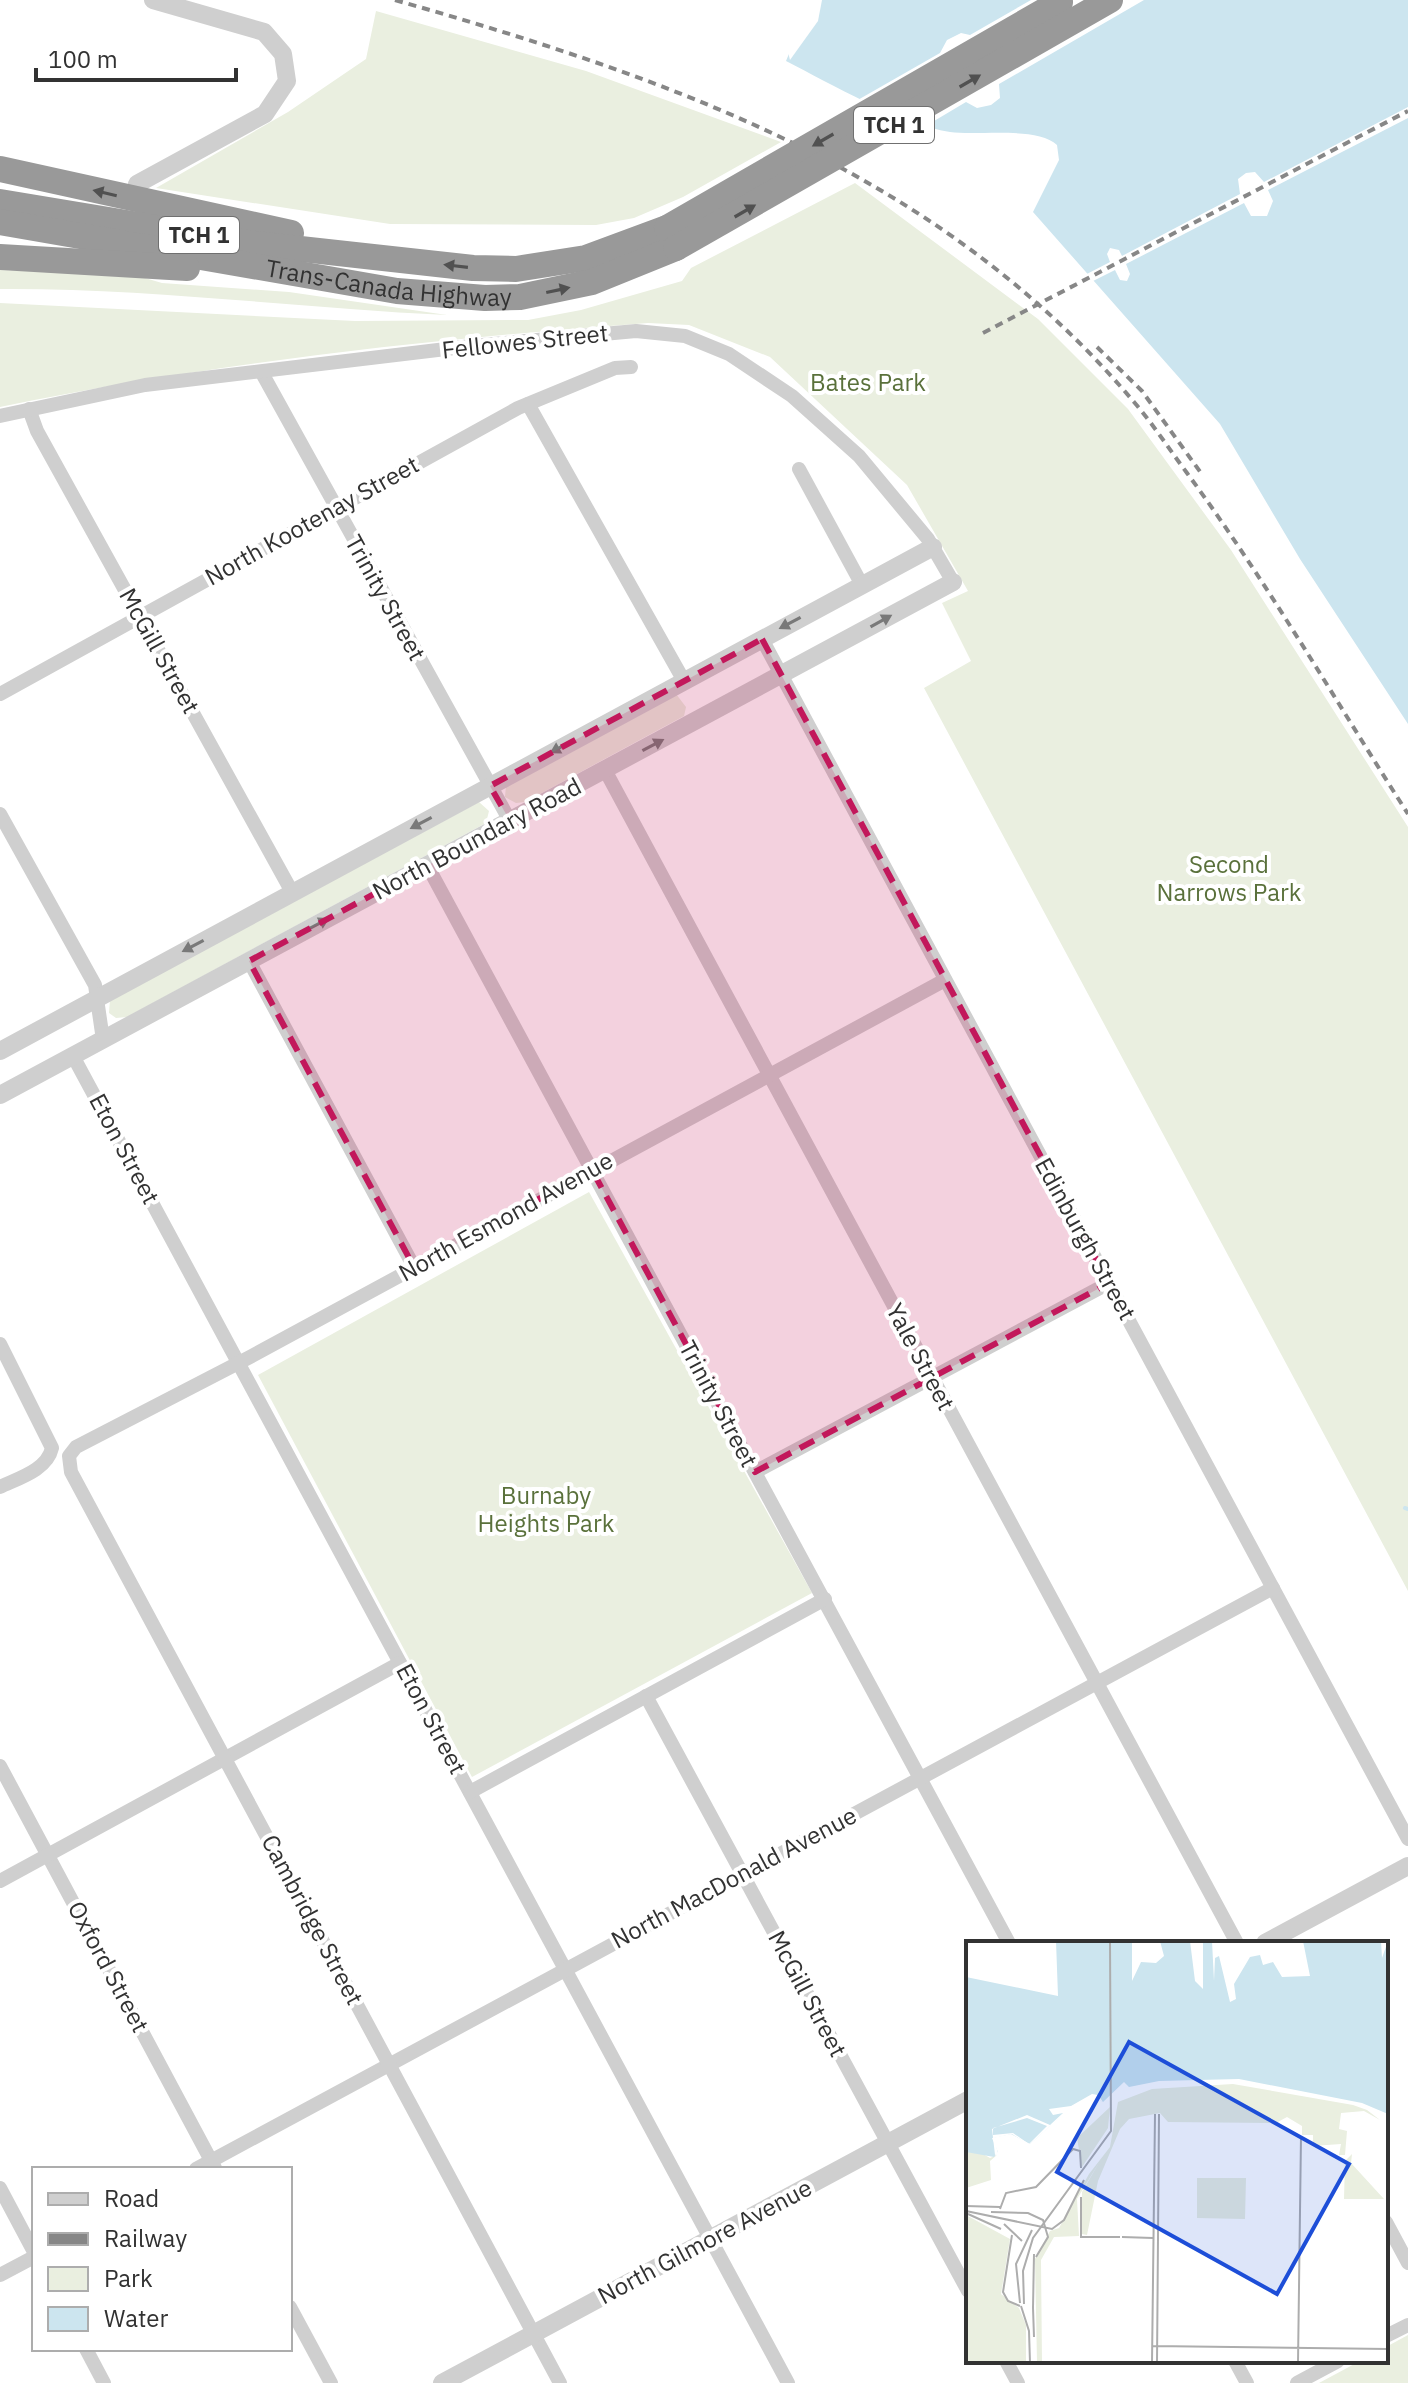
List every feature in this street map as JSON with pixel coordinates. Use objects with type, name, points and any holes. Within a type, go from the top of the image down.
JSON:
[{"type":"highway","name":"TCH 1","points":[[672,238],[1064,0]]},
{"type":"highway","name":"TCH 1","points":[[672,238],[1110,0]]},
{"type":"highway","points":[[0,169],[399,259]]},
{"type":"highway","name":"Trans-Canada Highway","points":[[0,202],[221,239],[516,269],[586,258],[672,238]]},
{"type":"highway","name":"Trans-Canada Highway","points":[[0,222],[397,291],[485,298],[555,291],[592,282],[672,238]]},
{"type":"highway","points":[[0,257],[182,268],[397,291]]},
{"type":"street","points":[[137,184],[265,114],[287,81],[283,54],[264,32],[153,0]]},
{"type":"street","name":"Fellowes Street","points":[[0,416],[145,385],[471,346],[636,331],[685,336],[729,354],[792,396],[859,456],[933,547],[953,582]]},
{"type":"street","name":"North Kootenay Street","points":[[0,694],[528,404],[615,368],[631,367]]},
{"type":"street","name":"Trinity Street","points":[[262,373],[510,821]]},
{"type":"street","points":[[528,404],[684,681]]},
{"type":"street","name":"McGill Street","points":[[29,409],[37,431],[292,892]]},
{"type":"street","points":[[799,469],[862,585]]},
{"type":"street","name":"North Boundary Road","points":[[0,1051],[933,547]]},
{"type":"street","name":"North Boundary Road","points":[[0,1095],[953,582]]},
{"type":"street","name":"Edinburgh Street","points":[[762,639],[1408,1839]]},
{"type":"street","name":"Yale Street","points":[[605,770],[1236,1941]]},
{"type":"street","points":[[0,814],[95,985],[103,1040]]},
{"type":"street","name":"Trinity Street","points":[[427,865],[1008,1941]]},
{"type":"street","points":[[249,961],[414,1267]]},
{"type":"street","name":"North Esmond Avenue","points":[[69,1456],[76,1447],[945,980]]},
{"type":"street","name":"Eton Street","points":[[73,1056],[788,2383]]},
{"type":"street","points":[[755,1472],[1109,1283]]},
{"type":"street","points":[[0,1344],[51,1441],[52,1453],[41,1466],[0,1487]]},
{"type":"street","name":"Cambridge Street","points":[[69,1456],[71,1472],[560,2383]]},
{"type":"street","name":"North MacDonald Avenue","points":[[214,2165],[565,1969],[1273,1588]]},
{"type":"street","points":[[470,1792],[825,1599]]},
{"type":"street","points":[[0,1881],[400,1663]]},
{"type":"street","name":"McGill Street","points":[[646,1696],[966,2287]]},
{"type":"street","name":"Oxford Street","points":[[0,1766],[214,2165]]},
{"type":"street","points":[[1269,1941],[1408,1866]]},
{"type":"street","name":"North Gilmore Avenue","points":[[442,2383],[966,2101]]},
{"type":"street","points":[[0,2188],[32,2250]]},
{"type":"street","points":[[1388,2226],[1408,2263]]},
{"type":"street","points":[[0,2275],[32,2255]]},
{"type":"street","points":[[292,2311],[331,2383]]},
{"type":"street","points":[[1388,2335],[1408,2325]]},
{"type":"street","points":[[87,2351],[104,2383]]},
{"type":"street","points":[[1007,2363],[1018,2383]]},
{"type":"street","points":[[1236,2363],[1247,2383]]},
{"type":"street","points":[[1297,2383],[1334,2363]]},
{"type":"highlighted area","points":[[762,639],[1109,1283],[755,1472],[592,1170],[414,1267],[249,961],[510,821],[490,786]]},
{"type":"green space","points":[[376,11],[586,71],[781,142],[683,197],[634,218],[596,225],[390,224],[156,188],[288,112],[366,59]]},
{"type":"green space","name":"Second Narrows Park","points":[[855,183],[1038,319],[1128,409],[1231,550],[1408,827],[1408,1591],[924,688],[971,661],[942,603],[968,591],[907,485],[770,357],[689,325],[648,323],[322,354],[80,391],[0,407],[0,303],[355,321],[528,320],[581,310],[682,281],[691,268]]},
{"type":"green space","points":[[0,270],[128,273],[162,283],[289,292],[447,315],[168,295],[0,289]]},
{"type":"green space","points":[[676,694],[686,707],[684,716],[525,802],[516,803],[505,797],[506,786]]},
{"type":"green space","points":[[479,802],[489,811],[486,823],[127,1017],[116,1018],[109,1013],[110,1000]]},
{"type":"green space","name":"Burnaby Heights Park","points":[[589,1192],[812,1593],[472,1777],[258,1375]]},
{"type":"green space","points":[[1408,2335],[1408,2383],[1319,2383],[1356,2363],[1388,2363],[1388,2346]]},
{"type":"water","points":[[811,0],[1408,0],[1408,724],[1300,559],[1220,424],[1033,212],[1059,160],[1057,145],[1036,136],[962,133],[930,128],[866,102],[786,61]]},
{"type":"pier","points":[[807,0],[822,0],[818,21],[790,60],[788,52]]},
{"type":"pier","points":[[1031,0],[1144,0],[999,84],[1000,98],[991,105],[977,108],[966,102],[924,127],[856,101],[940,53],[947,40],[961,33],[970,35]]},
{"type":"pier","points":[[1408,107],[1408,118],[1268,190],[1273,201],[1267,216],[1251,216],[1244,203],[1126,264],[1130,274],[1127,281],[1120,280],[1115,270],[1089,283],[1083,276],[1110,262],[1107,254],[1110,248],[1119,250],[1122,256],[1240,194],[1238,179],[1246,173],[1255,172],[1264,182]]},
{"type":"railway","points":[[395,0],[601,64],[700,102],[796,145],[888,195],[976,253],[1058,322],[1148,419],[1245,556],[1408,814]]},
{"type":"railway","points":[[983,333],[1408,111]]},
{"type":"railway","points":[[1097,347],[1142,391],[1201,473]]},
{"type":"park label","name":"Bates Park","points":[[868,383]]}]
